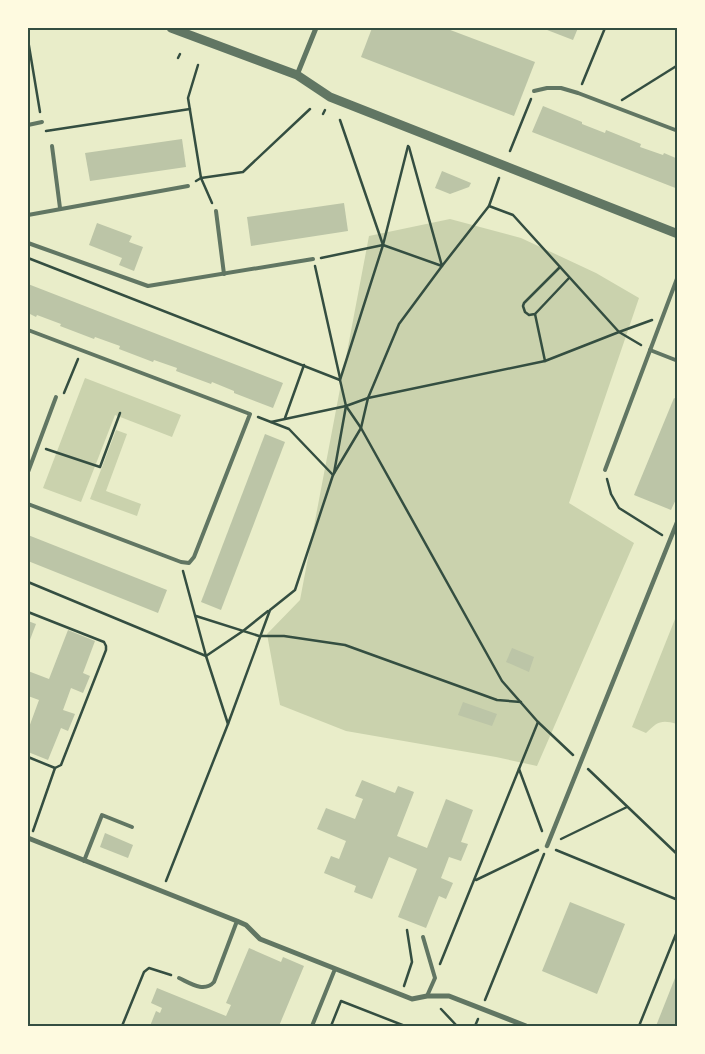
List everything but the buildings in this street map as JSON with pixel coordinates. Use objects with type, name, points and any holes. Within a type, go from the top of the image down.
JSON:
[{"type":"street","points":[[171,28],[297,75],[330,97],[678,234]]},
{"type":"street","points":[[297,75],[316,28]]},
{"type":"street","points":[[547,846],[678,520]]},
{"type":"street","points":[[29,839],[237,921],[246,926],[260,939],[412,999],[427,996],[448,996],[526,1026]]},
{"type":"lane","points":[[534,91],[547,88],[561,88],[578,92],[678,131]]},
{"type":"lane","points":[[28,124],[42,122]]},
{"type":"lane","points":[[52,146],[60,208]]},
{"type":"lane","points":[[28,215],[188,186]]},
{"type":"lane","points":[[216,212],[224,274]]},
{"type":"lane","points":[[28,243],[148,286],[313,259]]},
{"type":"lane","points":[[605,470],[678,276]]},
{"type":"lane","points":[[28,330],[250,414],[194,557],[189,563],[181,562],[28,504]]},
{"type":"lane","points":[[650,350],[678,361]]},
{"type":"lane","points":[[28,472],[56,397]]},
{"type":"lane","points":[[84,861],[102,815],[132,827]]},
{"type":"lane","points":[[179,978],[203,988],[210,987],[214,982],[237,921]]},
{"type":"lane","points":[[423,937],[435,978],[427,996]]},
{"type":"lane","points":[[312,1026],[335,969]]},
{"type":"path","points":[[28,28],[28,40],[42,122]]},
{"type":"path","points":[[578,92],[605,28]]},
{"type":"path","points":[[198,65],[188,98],[201,178],[216,212]]},
{"type":"path","points":[[613,106],[678,65]]},
{"type":"path","points":[[510,151],[534,91]]},
{"type":"path","points":[[52,146],[46,132],[190,109]]},
{"type":"path","points":[[188,186],[201,178],[243,172],[310,109]]},
{"type":"path","points":[[323,114],[325,110]]},
{"type":"path","points":[[340,120],[384,245]]},
{"type":"path","points":[[340,380],[384,245],[408,146],[442,266]]},
{"type":"path","points":[[333,475],[361,428],[368,398],[399,324],[489,206],[499,178]]},
{"type":"path","points":[[489,206],[513,215],[619,332],[650,350]]},
{"type":"path","points":[[442,266],[384,245],[313,259],[346,406],[361,428],[502,681],[538,722],[678,855]]},
{"type":"path","points":[[28,258],[340,380]]},
{"type":"path","points":[[560,267],[524,303],[525,312],[530,315],[535,314],[569,277]]},
{"type":"path","points":[[535,314],[545,361]]},
{"type":"path","points":[[271,422],[346,406],[368,398],[545,361],[663,315]]},
{"type":"path","points":[[56,397],[65,392],[82,351]]},
{"type":"path","points":[[285,419],[304,365]]},
{"type":"path","points":[[206,656],[243,631],[295,590],[333,475],[346,406]]},
{"type":"path","points":[[37,446],[100,467],[120,413]]},
{"type":"path","points":[[250,414],[289,428],[333,475]]},
{"type":"path","points":[[605,470],[610,494],[619,508],[670,539]]},
{"type":"path","points":[[181,562],[206,656],[228,724]]},
{"type":"path","points":[[28,582],[206,656]]},
{"type":"path","points":[[164,885],[228,724],[270,610]]},
{"type":"path","points":[[28,612],[104,642],[106,646],[61,766],[54,768],[28,757]]},
{"type":"path","points":[[196,616],[259,636],[284,636],[345,645],[497,700],[521,702]]},
{"type":"path","points":[[435,978],[538,722]]},
{"type":"path","points":[[29,839],[54,768]]},
{"type":"path","points":[[484,1001],[547,846],[519,768]]},
{"type":"path","points":[[474,880],[627,807]]},
{"type":"path","points":[[547,846],[678,900]]},
{"type":"path","points":[[639,1026],[678,929]]},
{"type":"path","points":[[401,994],[412,962],[407,930]]},
{"type":"path","points":[[122,1026],[144,972],[148,968],[179,978]]},
{"type":"path","points":[[331,1026],[341,1001],[405,1026]]},
{"type":"path","points":[[441,1009],[457,1026]]},
{"type":"path","points":[[475,1026],[479,1015]]},
{"type":"green space","points":[[450,219],[521,238],[596,273],[639,298],[569,503],[634,543],[537,766],[346,731],[280,705],[267,634],[300,600],[369,236]]},
{"type":"green space","points":[[85,378],[181,415],[172,437],[115,415],[81,502],[43,488]]},
{"type":"green space","points":[[116,430],[127,434],[106,491],[141,504],[137,516],[90,499]]},
{"type":"green space","points":[[677,614],[677,724],[660,722],[646,733],[632,727]]}]
